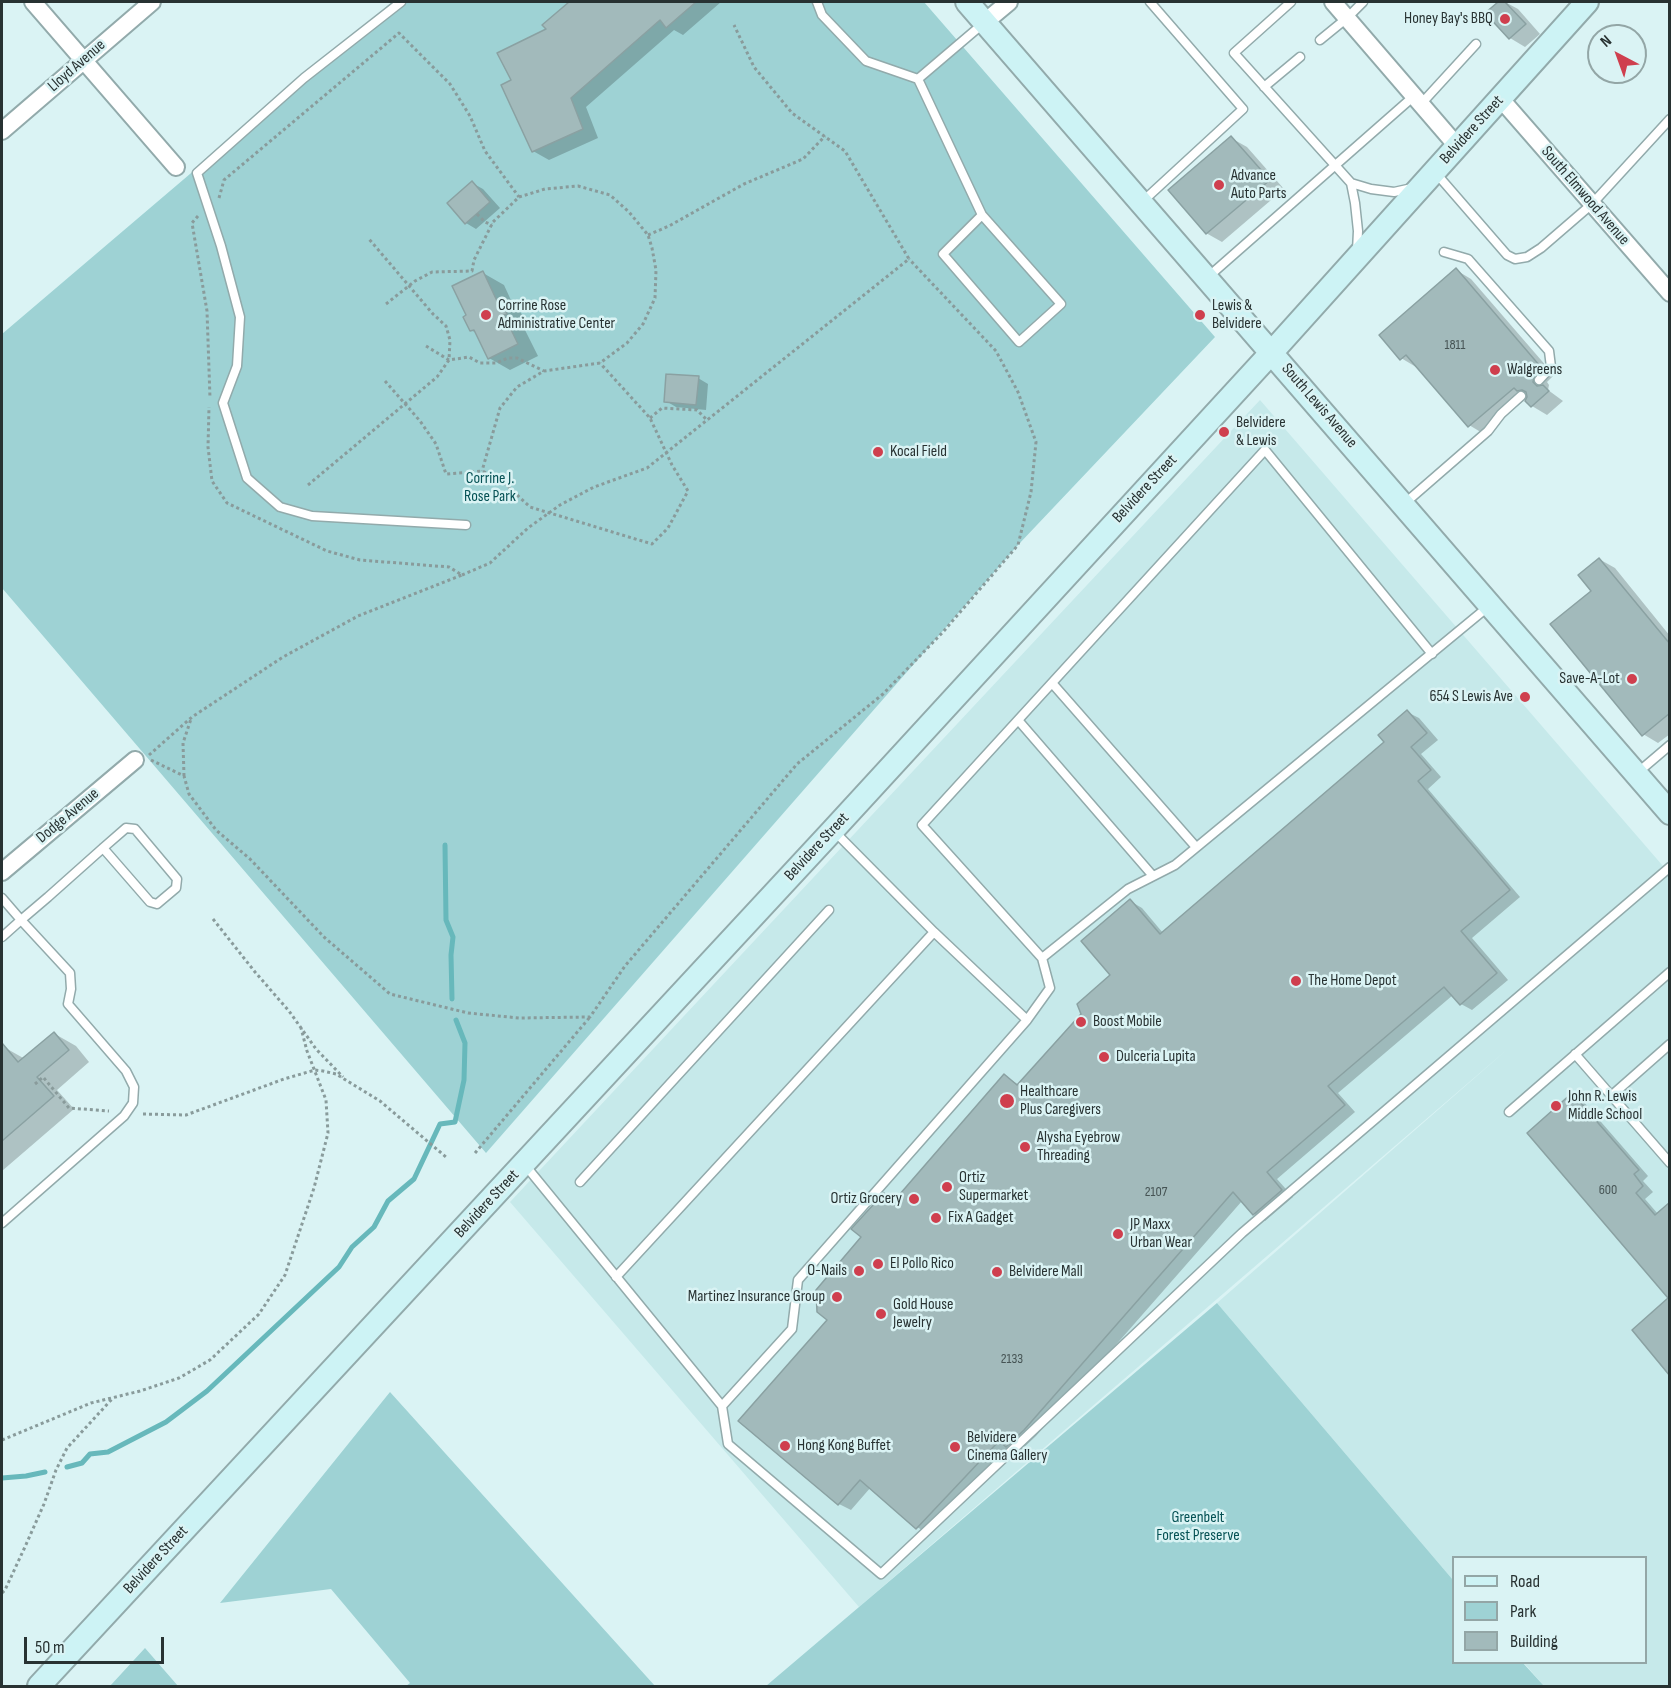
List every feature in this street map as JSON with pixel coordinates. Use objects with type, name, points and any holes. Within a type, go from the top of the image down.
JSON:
[{"type":"main road","name":"South Lewis Avenue","points":[[967,2],[1670,813]]},
{"type":"main road","name":"Belvidere Street","points":[[39,1686],[833,830],[1272,352],[1587,2]]},
{"type":"street","points":[[33,2],[176,167]]},
{"type":"street","name":"Lloyd Avenue","points":[[2,131],[152,2]]},
{"type":"street","points":[[985,22],[1009,2]]},
{"type":"street","points":[[1333,2],[1457,146]]},
{"type":"street","name":"South Elmwood Avenue","points":[[1500,98],[1670,293]]},
{"type":"street","name":"Dodge Avenue","points":[[2,872],[135,760]]},
{"type":"lane","points":[[401,2],[304,78],[197,173],[240,317],[237,366],[223,403],[247,477],[280,507],[312,516],[466,525]]},
{"type":"lane","points":[[817,2],[822,15],[866,61],[918,79],[982,215],[1061,304],[1019,342],[943,254],[982,215]]},
{"type":"lane","points":[[1142,202],[1243,109],[1150,2]]},
{"type":"lane","points":[[1291,2],[1234,53],[1351,183],[1394,192],[1428,179],[1507,255],[1515,259],[1527,257],[1541,248],[1592,204],[1670,119]]},
{"type":"lane","points":[[1320,40],[1363,2]]},
{"type":"lane","points":[[918,79],[985,22]]},
{"type":"lane","points":[[1208,278],[1335,166],[1418,100],[1476,44]]},
{"type":"lane","points":[[1264,87],[1300,57]]},
{"type":"lane","points":[[1351,183],[1358,231],[1356,258]]},
{"type":"lane","points":[[1444,252],[1468,259],[1549,351],[1551,367],[1539,380]]},
{"type":"lane","points":[[1403,504],[1488,431],[1501,414],[1521,396]]},
{"type":"lane","points":[[722,1406],[792,1329],[798,1280],[1027,1020],[1050,988],[1042,958],[922,825],[1265,450],[1432,654]]},
{"type":"lane","points":[[1042,958],[1128,889],[1175,865],[1491,605]]},
{"type":"lane","points":[[1052,682],[1196,847]]},
{"type":"lane","points":[[1018,720],[1153,876]]},
{"type":"lane","points":[[1636,774],[1670,745]]},
{"type":"lane","points":[[2,937],[21,920],[103,848],[126,828],[135,829],[177,879],[176,888],[157,904],[150,902],[103,848]]},
{"type":"lane","points":[[833,830],[934,932],[1027,1020]]},
{"type":"lane","points":[[524,1164],[722,1406],[728,1444],[881,1574],[1242,1233],[1670,867]]},
{"type":"lane","points":[[2,898],[70,973],[71,989],[68,1004],[126,1071],[134,1087],[133,1103],[128,1112],[2,1223]]},
{"type":"lane","points":[[580,1182],[829,910]]},
{"type":"lane","points":[[616,1277],[934,932]]},
{"type":"lane","points":[[1509,1112],[1670,972]]},
{"type":"lane","points":[[1611,1096],[1670,1044]]},
{"type":"lane","points":[[1575,1054],[1670,1163]]},
{"type":"path","points":[[475,1153],[590,1017],[625,966],[797,764],[883,694],[943,632],[1018,545],[1031,492],[1036,442],[1018,392],[996,351],[909,259],[845,151],[792,113],[754,67],[734,25]]},
{"type":"path","points":[[462,574],[449,567],[360,560],[327,551],[227,503],[212,481],[208,447],[210,367],[207,311],[192,223],[219,199],[224,180],[399,33],[450,84],[470,116],[485,151],[519,196]]},
{"type":"path","points":[[648,235],[678,222],[744,184],[803,159],[825,136]]},
{"type":"path","points":[[386,304],[410,285],[432,272],[472,271],[474,260],[492,225],[519,196],[545,189],[578,186],[609,195],[629,212],[648,235],[656,270],[655,298],[644,324],[627,343],[600,363],[544,371],[517,387],[500,408],[482,471]]},
{"type":"path","points":[[477,213],[484,222],[492,225]]},
{"type":"path","points":[[308,485],[437,376],[449,360],[450,340],[446,326],[369,239]]},
{"type":"path","points":[[184,776],[146,757],[192,717],[283,657],[358,616],[490,563],[528,528],[560,505],[594,487],[647,468],[909,259]]},
{"type":"path","points":[[426,346],[449,360],[469,357],[480,363],[496,363],[508,358],[517,358],[544,371]]},
{"type":"path","points":[[385,381],[436,444],[446,474],[482,471],[500,479],[530,507],[652,544],[668,528],[688,491],[650,418],[600,363]]},
{"type":"path","points":[[650,418],[662,408],[697,410],[708,421]]},
{"type":"path","points":[[192,717],[183,743],[184,776],[189,794],[216,830],[250,860],[324,937],[390,994],[468,1013],[519,1018],[590,1017]]},
{"type":"path","points":[[213,919],[289,1011],[316,1049],[346,1080]]},
{"type":"path","points":[[2,1440],[91,1403],[179,1378],[210,1360],[259,1314],[285,1275],[314,1188],[328,1133],[326,1100],[301,1028]]},
{"type":"path","points":[[35,1084],[43,1077],[69,1108],[186,1116],[284,1079],[315,1070],[336,1074],[380,1101],[446,1157]]},
{"type":"path","points":[[2,1593],[24,1549],[67,1448],[114,1398]]},
{"type":"shaded area","name":"Belvidere Mall","points":[[1260,400],[1669,873],[1669,1686],[1544,1686],[1525,1664],[1647,1664],[1647,1556],[1452,1556],[1452,1579],[1217,1303],[1510,1047],[859,1607],[510,1202]]},
{"type":"green space","name":"Corrine J. Rose Park","points":[[392,2],[924,2],[1215,337],[1018,545],[486,1153],[2,588],[2,334]]},
{"type":"green space","name":"Greenbelt Forest Preserve","points":[[1217,1303],[1452,1579],[1452,1664],[1524,1664],[1544,1686],[766,1686]]},
{"type":"green space","points":[[390,1392],[655,1686],[406,1686],[410,1683],[331,1589],[220,1603]]},
{"type":"green space","points":[[145,1648],[178,1686],[110,1686]]},
{"type":"building","points":[[569,2],[696,2],[666,28],[660,20],[571,98],[583,129],[532,152],[501,85],[511,80],[497,53],[546,29],[542,25]]},
{"type":"building","name":"Honey Bay's BBQ","points":[[1498,2],[1505,2],[1526,24],[1509,39],[1485,13]]},
{"type":"building","name":"Advance Auto Parts","points":[[1231,136],[1270,180],[1206,234],[1168,190]]},
{"type":"building","points":[[472,181],[490,202],[465,224],[447,203]]},
{"type":"building","name":"Walgreens","points":[[1456,268],[1540,366],[1533,373],[1535,375],[1533,382],[1537,386],[1543,385],[1549,391],[1531,407],[1525,401],[1526,392],[1517,391],[1514,388],[1468,427],[1406,355],[1400,360],[1379,335]]},
{"type":"building","name":"Corrine Rose Administrative Center","points":[[483,271],[497,301],[500,299],[507,314],[504,315],[518,344],[488,359],[474,330],[470,331],[463,317],[466,315],[452,286]]},
{"type":"building","points":[[666,374],[699,376],[696,405],[664,402]]},
{"type":"building","name":"Save-A-Lot","points":[[1599,558],[1670,644],[1670,713],[1642,736],[1550,624],[1591,591],[1578,575]]},
{"type":"building","points":[[1407,710],[1427,733],[1411,747],[1431,770],[1418,781],[1510,890],[1461,931],[1497,973],[1460,1005],[1444,987],[1328,1086],[1345,1105],[1267,1172],[1282,1190],[1253,1215],[1233,1192],[1024,1430],[1006,1447],[999,1441],[916,1529],[860,1480],[838,1505],[738,1421],[827,1320],[817,1312],[816,1290],[861,1237],[851,1229],[884,1193],[893,1202],[1004,1074],[1017,1085],[1081,1014],[1077,1004],[1110,975],[1081,941],[1130,899],[1160,934],[1384,742],[1378,735]]},
{"type":"building","points":[[54,1032],[69,1050],[37,1077],[54,1096],[2,1141],[2,1043],[18,1062]]},
{"type":"building","points":[[1572,1093],[1639,1170],[1634,1174],[1643,1186],[1636,1193],[1655,1215],[1670,1202],[1670,1376],[1632,1330],[1668,1298],[1527,1133]]},
{"type":"waterway","points":[[445,845],[446,920],[453,937],[452,999]]},
{"type":"waterway","points":[[67,1467],[82,1463],[90,1454],[108,1452],[166,1422],[207,1391],[339,1267],[352,1247],[374,1227],[388,1201],[414,1179],[440,1124],[455,1122],[464,1080],[465,1043],[456,1020]]},
{"type":"waterway","points":[[2,1478],[45,1472]]},
{"type":"place","name":"Honey Bay's BBQ","points":[[1505,19]]},
{"type":"place","name":"Advance Auto Parts","points":[[1219,185]]},
{"type":"place","name":"Corrine Rose Administrative Center","points":[[486,315]]},
{"type":"place","name":"Lewis & Belvidere","points":[[1200,315]]},
{"type":"place","name":"Walgreens","points":[[1495,370]]},
{"type":"place","name":"Belvidere & Lewis","points":[[1224,432]]},
{"type":"place","name":"Kocal Field","points":[[878,452]]},
{"type":"place","name":"Save-A-Lot","points":[[1632,679]]},
{"type":"place","name":"654 S Lewis Ave","points":[[1525,697]]},
{"type":"place","name":"The Home Depot","points":[[1296,981]]},
{"type":"place","name":"Boost Mobile","points":[[1081,1022]]},
{"type":"place","name":"Dulceria Lupita","points":[[1104,1057]]},
{"type":"place","name":"Healthcare Plus Caregivers","points":[[1007,1101]]},
{"type":"place","name":"John R. Lewis Middle School","points":[[1556,1106]]},
{"type":"place","name":"Alysha Eyebrow Threading","points":[[1025,1147]]},
{"type":"place","name":"Ortiz Supermarket","points":[[947,1187]]},
{"type":"place","name":"Ortiz Grocery","points":[[914,1199]]},
{"type":"place","name":"Fix A Gadget","points":[[936,1218]]},
{"type":"place","name":"JP Maxx Urban Wear","points":[[1118,1234]]},
{"type":"place","name":"El Pollo Rico","points":[[878,1264]]},
{"type":"place","name":"O-Nails","points":[[859,1271]]},
{"type":"place","name":"Belvidere Mall","points":[[997,1272]]},
{"type":"place","name":"Martinez Insurance Group","points":[[837,1297]]},
{"type":"place","name":"Gold House Jewelry","points":[[881,1314]]},
{"type":"place","name":"Hong Kong Buffet","points":[[785,1446]]},
{"type":"place","name":"Belvidere Cinema Gallery","points":[[955,1447]]}]
